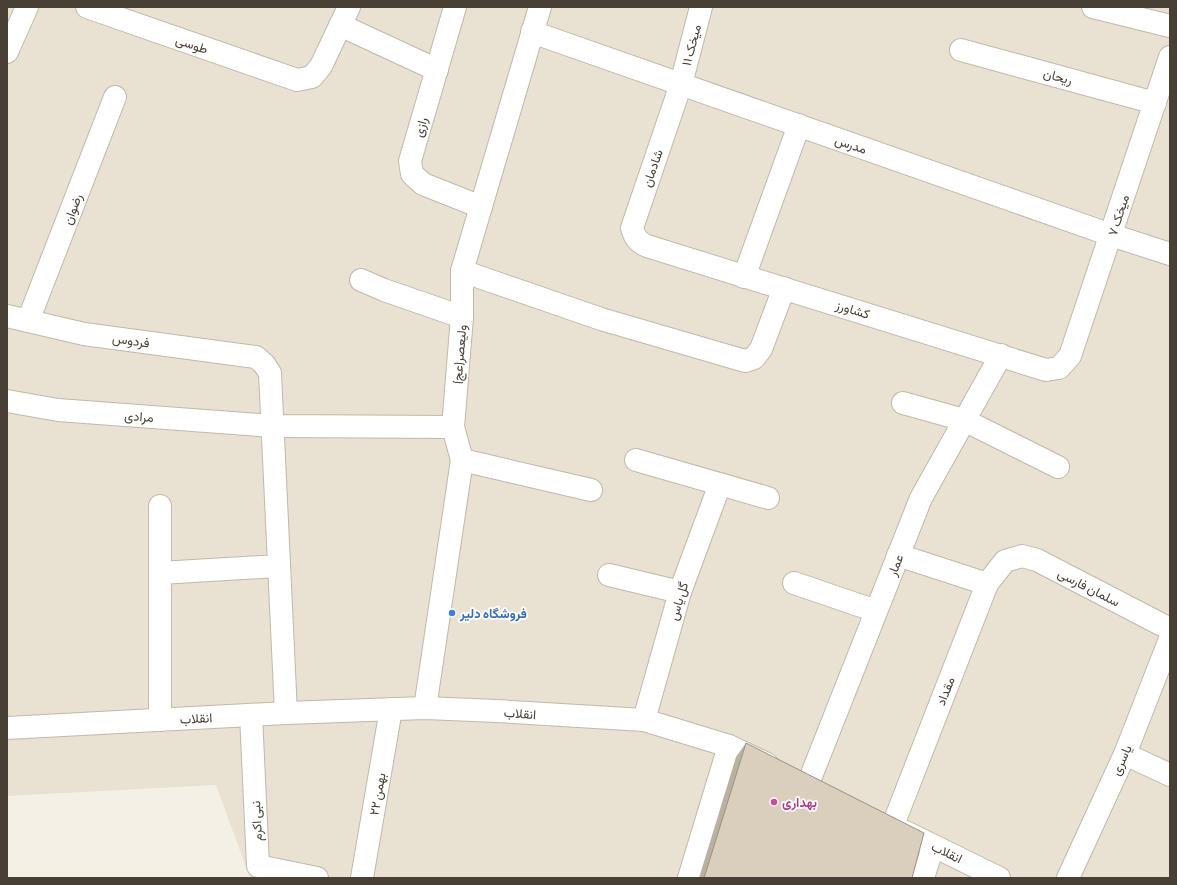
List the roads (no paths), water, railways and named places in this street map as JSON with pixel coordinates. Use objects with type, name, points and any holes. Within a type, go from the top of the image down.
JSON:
[{"type":"street","points":[[7,52],[27,7]]},
{"type":"street","name":"طوسی","points":[[87,7],[297,80],[312,77],[321,66],[345,16]]},
{"type":"street","name":"رازی","points":[[455,7],[410,161],[412,174],[423,184],[481,207]]},
{"type":"street","name":"ولیعصر(عج)","points":[[425,708],[462,460],[453,427],[462,317],[462,271],[540,7]]},
{"type":"street","name":"میخک ۱۱","points":[[681,84],[701,7]]},
{"type":"street","points":[[1093,7],[1170,25]]},
{"type":"street","points":[[345,16],[437,70]]},
{"type":"street","name":"مدرس","points":[[532,32],[1111,235],[1170,254]]},
{"type":"street","name":"ریحان","points":[[961,50],[1154,103]]},
{"type":"street","name":"میخک ۷","points":[[1059,368],[1070,356],[1170,57]]},
{"type":"street","name":"شادمان","points":[[647,246],[638,242],[634,236],[632,228],[681,84]]},
{"type":"street","name":"رضوان","points":[[28,320],[115,97]]},
{"type":"street","points":[[744,277],[799,126]]},
{"type":"street","name":"کشاورز","points":[[647,246],[1046,370],[1059,368]]},
{"type":"street","points":[[462,271],[601,319],[744,361],[754,358],[761,349],[784,288]]},
{"type":"street","points":[[361,280],[384,290],[462,317]]},
{"type":"street","name":"فردوس","points":[[7,316],[84,334],[256,357],[264,364],[270,373],[272,426]]},
{"type":"street","name":"عمار","points":[[815,788],[876,611],[921,498],[1001,355]]},
{"type":"street","name":"مرادی","points":[[7,401],[58,410],[272,426],[453,427]]},
{"type":"street","points":[[903,403],[964,420],[1058,467]]},
{"type":"street","points":[[272,426],[286,713]]},
{"type":"street","points":[[462,460],[591,490]]},
{"type":"street","points":[[636,460],[768,498]]},
{"type":"street","name":"گل یاس","points":[[644,720],[680,592],[720,484]]},
{"type":"street","points":[[160,506],[160,720]]},
{"type":"street","points":[[898,555],[987,584]]},
{"type":"street","name":"سلمان فارسی","points":[[1005,561],[1022,556],[1037,560],[1170,629]]},
{"type":"street","name":"مقداد","points":[[886,822],[987,584],[1005,561]]},
{"type":"street","points":[[160,573],[279,566]]},
{"type":"street","points":[[609,575],[680,592]]},
{"type":"street","points":[[794,583],[876,611]]},
{"type":"street","name":"یاسری","points":[[1068,878],[1125,754],[1170,640]]},
{"type":"street","name":"انقلاب","points":[[7,728],[286,713],[425,708],[644,720],[729,746],[815,788]]},
{"type":"street","name":"۲۲ بهمن","points":[[362,878],[391,709]]},
{"type":"street","name":"نبی اکرم","points":[[251,715],[258,866],[317,878]]},
{"type":"street","points":[[689,878],[729,746]]},
{"type":"street","points":[[1125,754],[1170,775]]},
{"type":"street","name":"انقلاب","points":[[886,822],[999,878]]},
{"type":"street","points":[[923,878],[933,846]]},
{"type":"place","name":"فروشگاه دلیر","points":[[452,613]]},
{"type":"place","name":"بهداری","points":[[774,802]]}]
